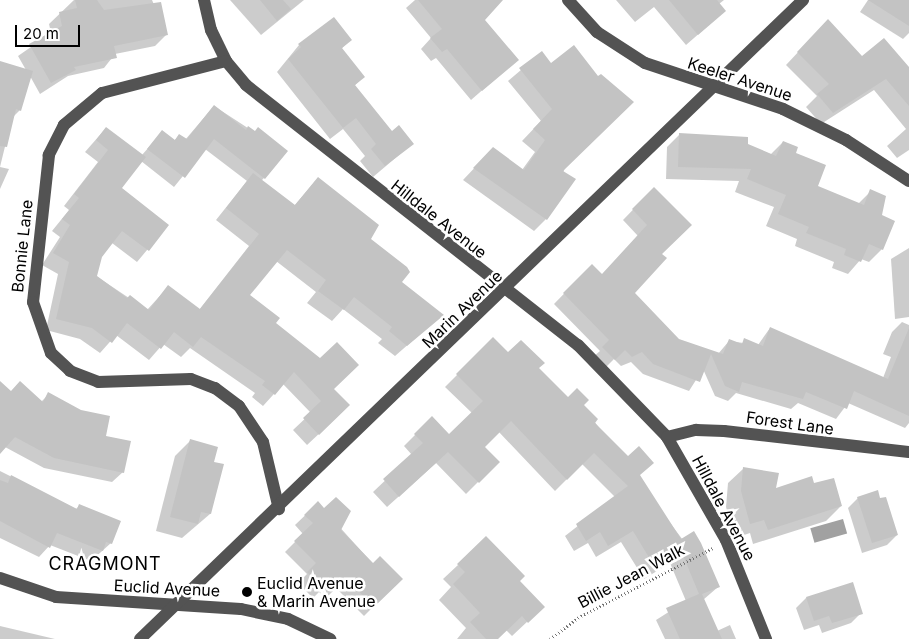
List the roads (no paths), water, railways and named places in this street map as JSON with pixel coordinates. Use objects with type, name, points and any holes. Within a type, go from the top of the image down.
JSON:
[{"type":"street","name":"Hilldale Avenue","points":[[204,0],[211,30],[226,62],[259,96],[504,291],[578,345],[667,437],[726,540],[766,639]]},
{"type":"street","name":"Keeler Avenue","points":[[568,0],[597,32],[645,63],[713,88],[783,109],[846,140],[909,181]]},
{"type":"street","name":"Marin Avenue","points":[[140,639],[279,508],[803,0]]},
{"type":"street","name":"Bonnie Lane","points":[[226,62],[102,93],[64,125],[49,155],[33,302],[51,353],[70,371],[98,382],[191,379],[215,388],[239,406],[263,442],[279,508]]},
{"type":"street","name":"Forest Lane","points":[[667,437],[696,430],[724,430],[909,452]]},
{"type":"street","name":"Euclid Avenue","points":[[0,578],[56,597],[240,609],[288,619],[330,639]]},
{"type":"place","name":"Euclid Avenue & Marin Avenue","points":[[247,592]]},
{"type":"district","name":"CRAGMONT","points":[[105,564]]}]
